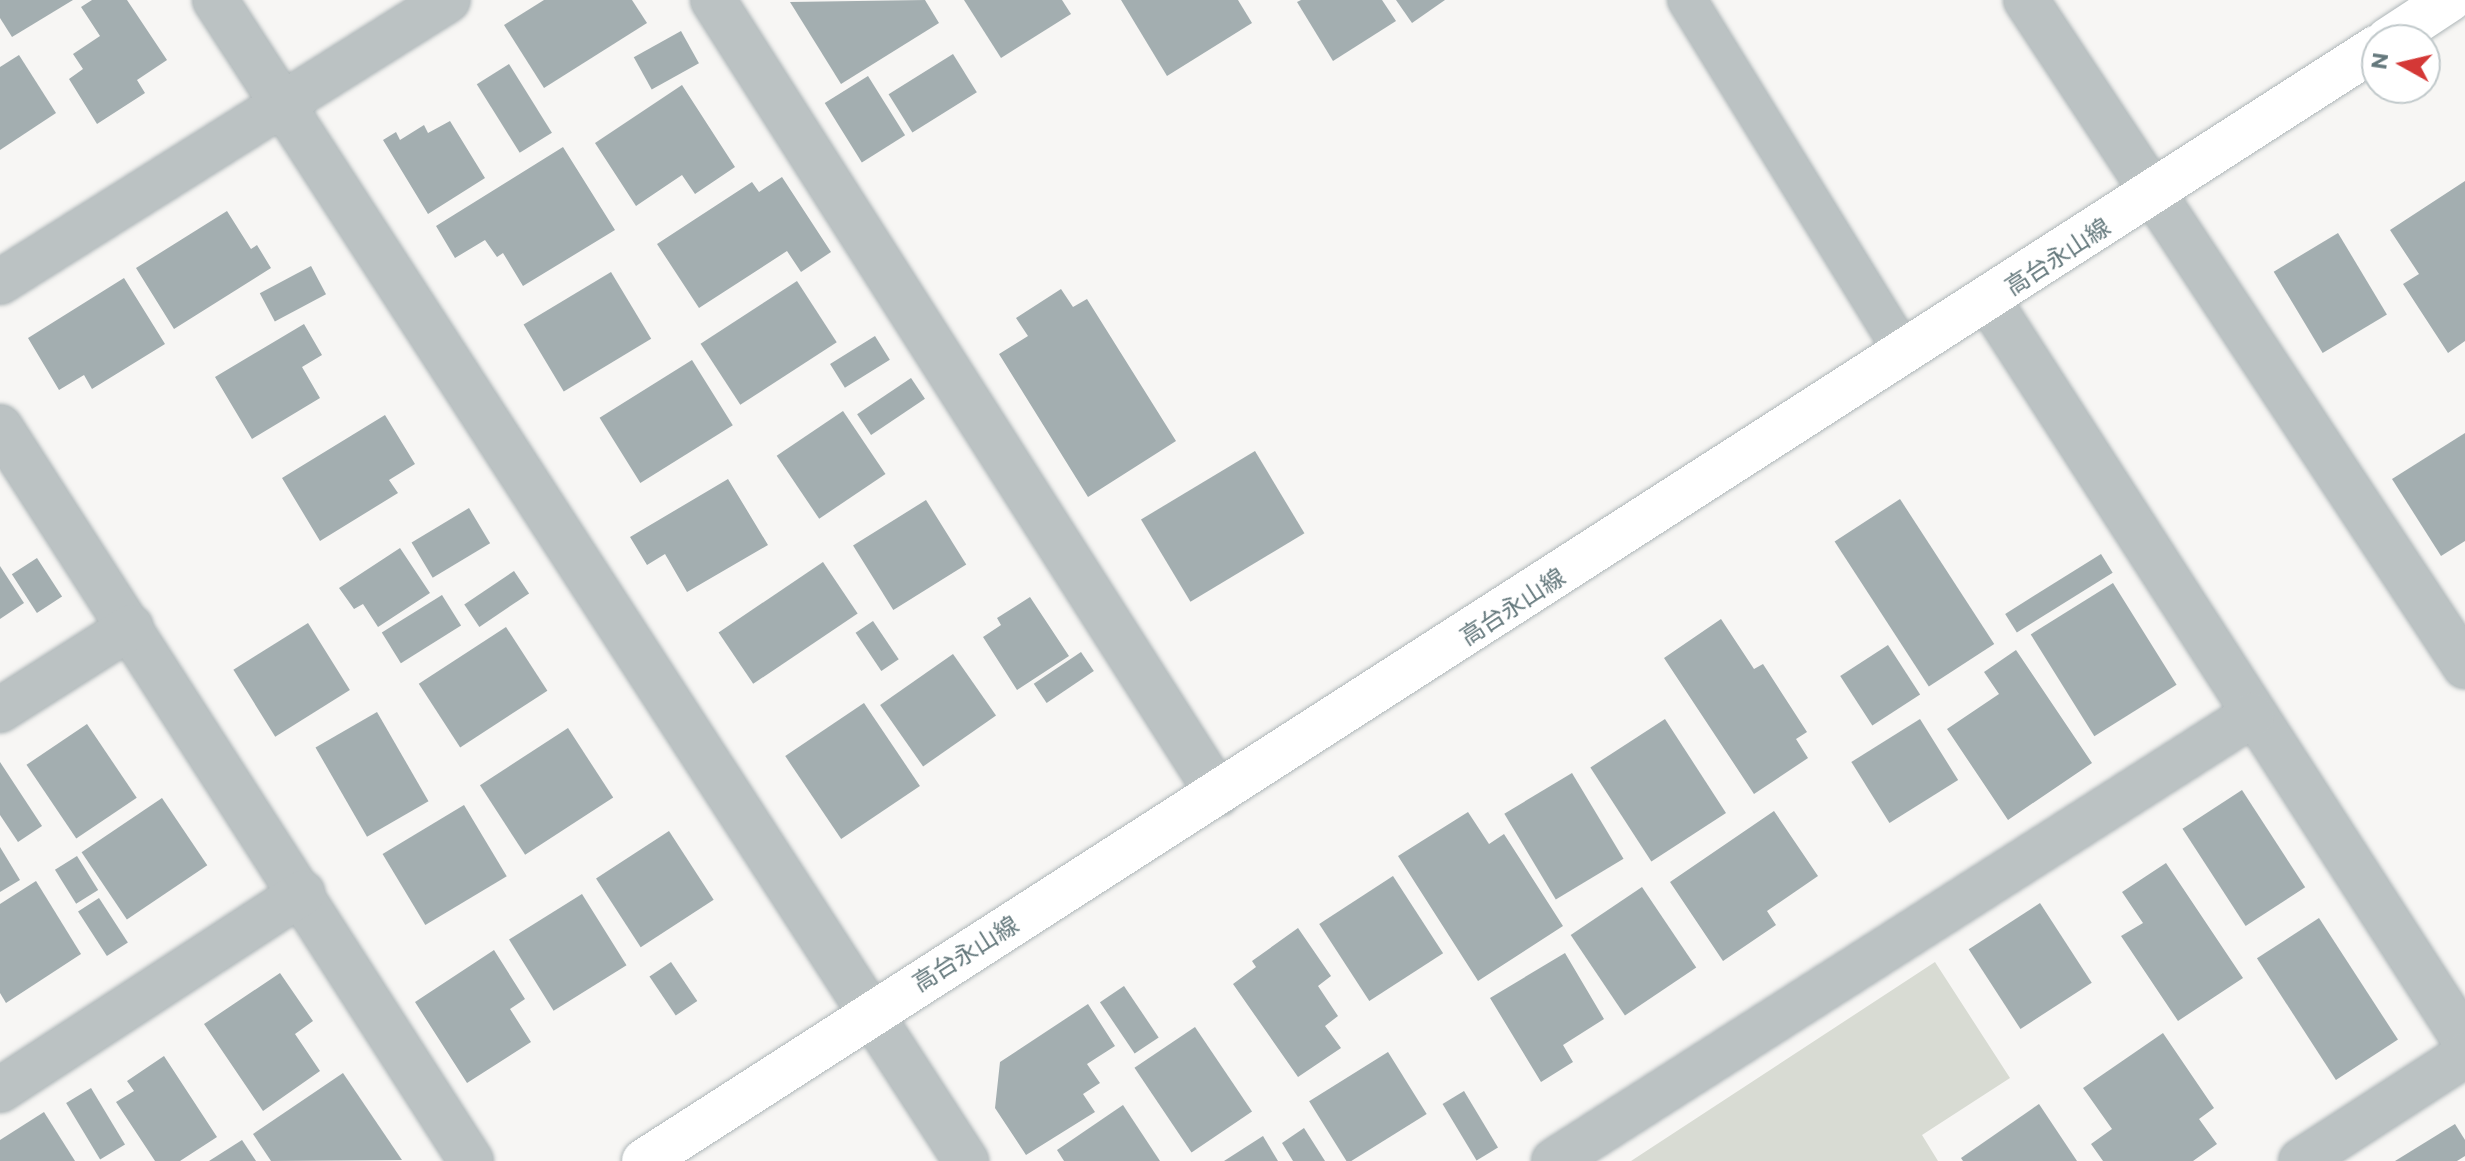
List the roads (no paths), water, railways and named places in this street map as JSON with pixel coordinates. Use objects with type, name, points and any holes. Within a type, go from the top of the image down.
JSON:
[{"type":"street","points":[[215,0],[966,1161]]},
{"type":"street","points":[[0,282],[448,0]]},
{"type":"street","points":[[713,0],[1218,794]]},
{"type":"street","points":[[2026,0],[2465,664]]},
{"type":"street","points":[[2412,24],[2449,0]]},
{"type":"street","name":"高台永山線","points":[[644,1161],[871,1012],[1989,301],[2361,57]]},
{"type":"street","points":[[1989,301],[2252,715],[2465,1041]]},
{"type":"street","points":[[0,427],[302,893],[471,1161]]},
{"type":"street","points":[[0,710],[131,627]]},
{"type":"street","points":[[1554,1161],[2252,715]]},
{"type":"street","points":[[0,1090],[302,893]]},
{"type":"street","points":[[2301,1161],[2465,1055]]},
{"type":"lane","points":[[1687,0],[1905,354]]}]
